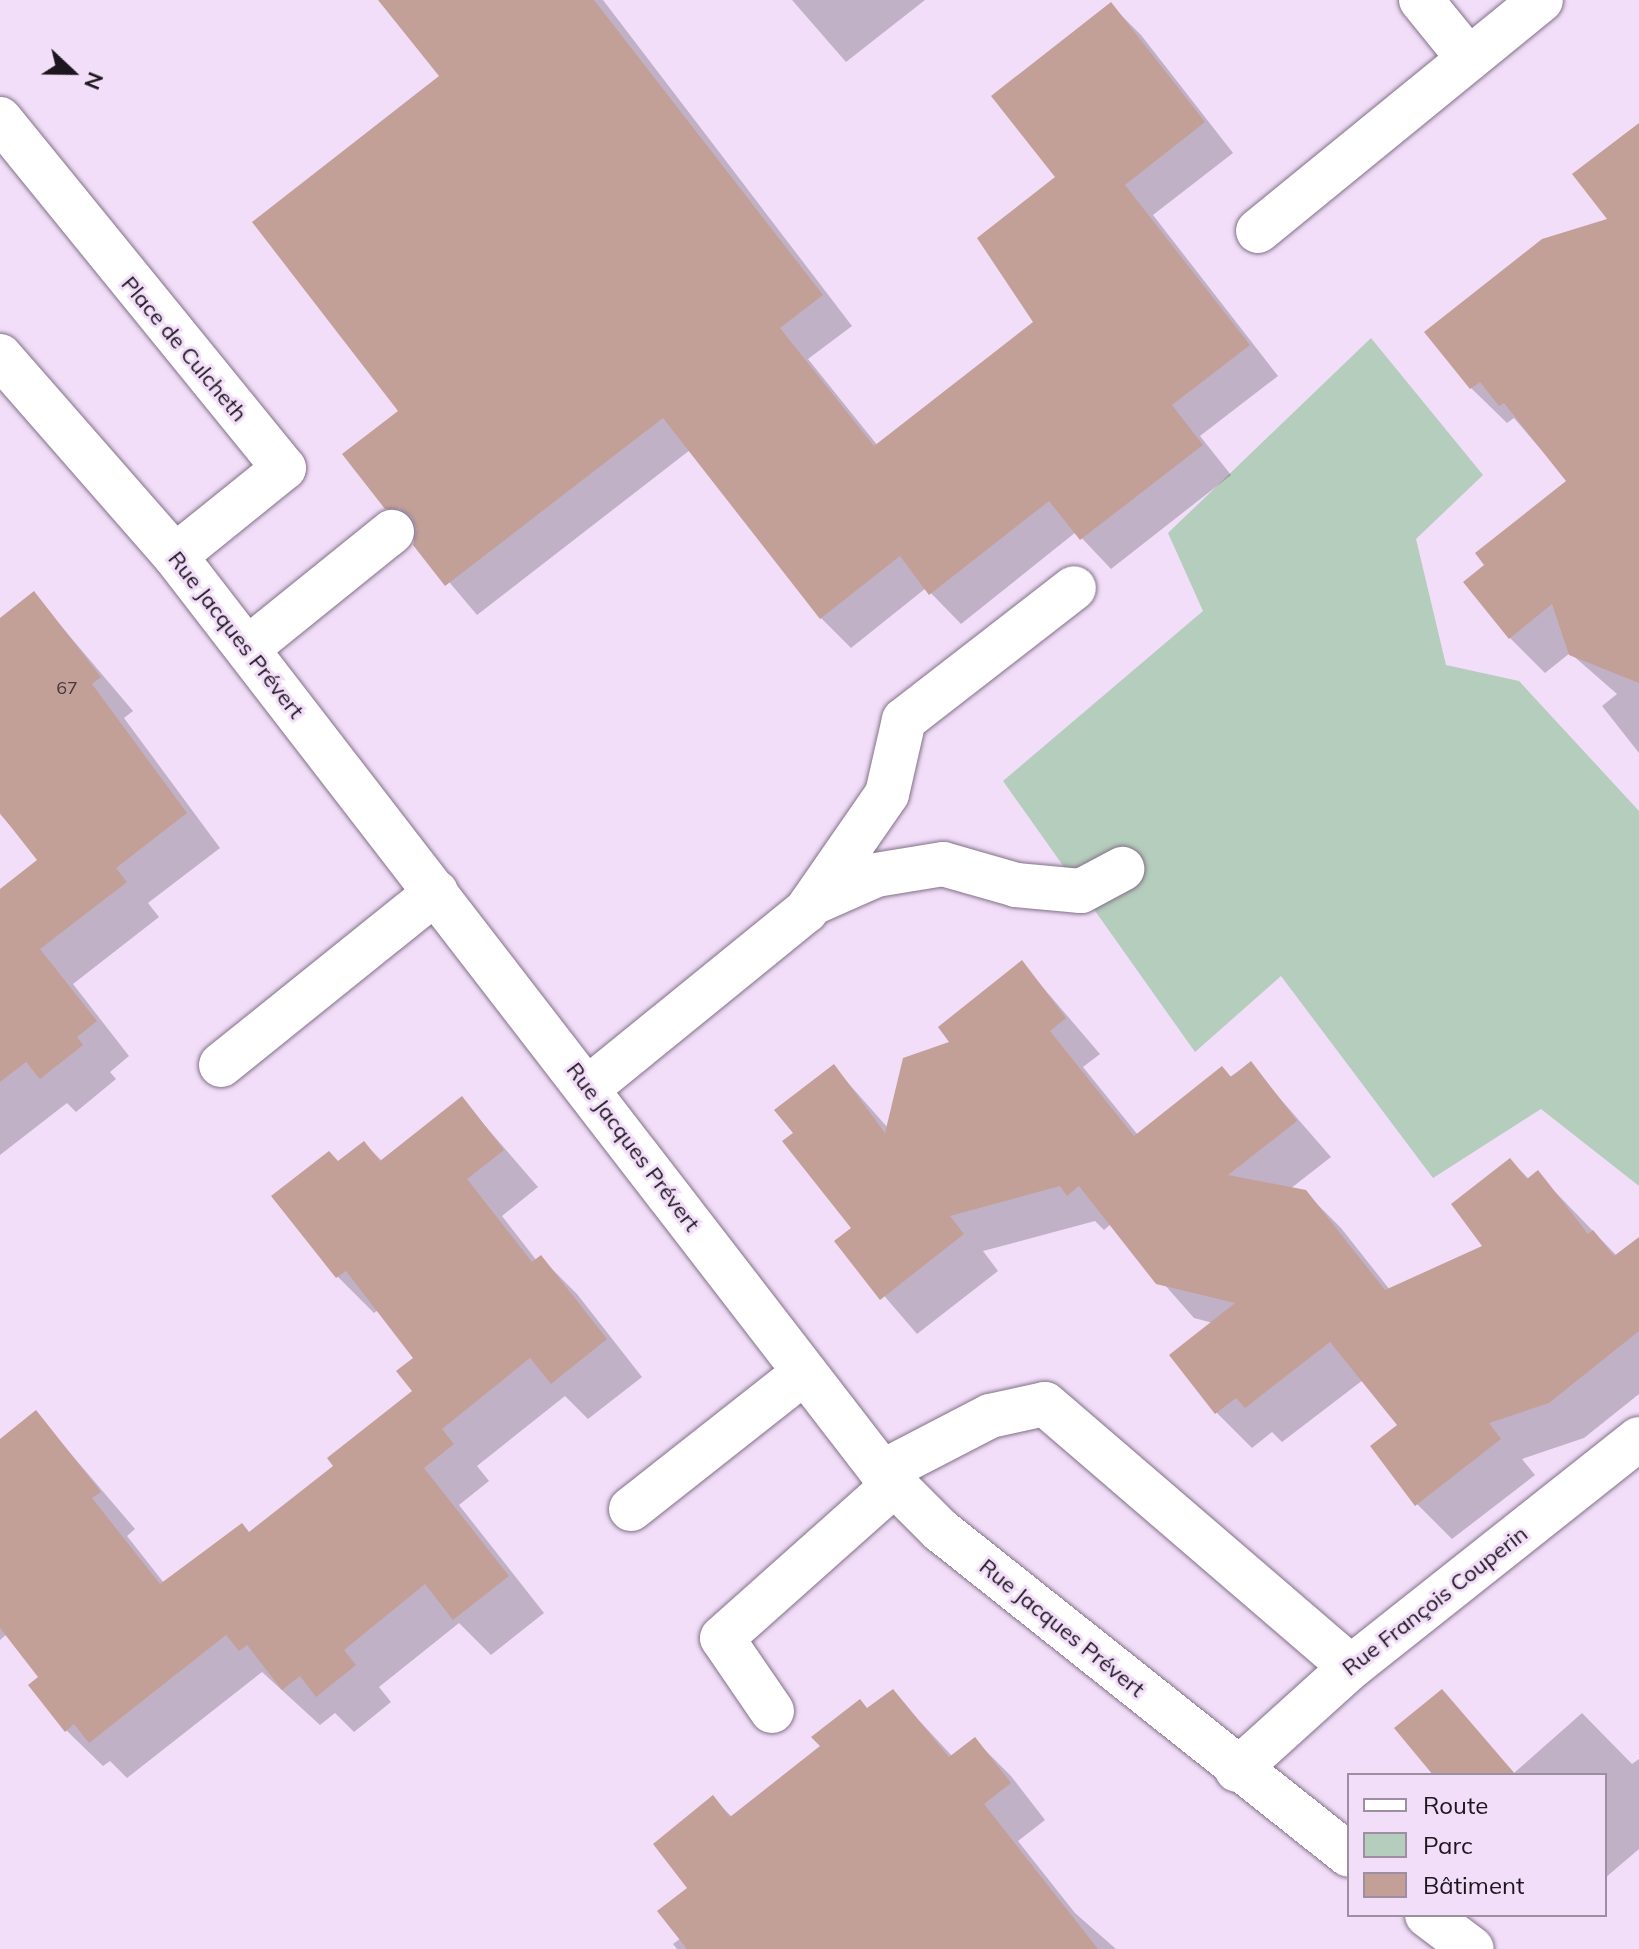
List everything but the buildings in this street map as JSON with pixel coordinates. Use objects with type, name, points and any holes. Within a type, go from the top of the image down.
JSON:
[{"type":"street","points":[[1421,0],[1469,59]]},
{"type":"street","points":[[1258,231],[1541,0]]},
{"type":"street","name":"Place de Culcheth","points":[[0,119],[110,260],[284,468],[175,556]]},
{"type":"street","name":"Rue Jacques Prévert","points":[[0,356],[175,556],[248,648],[888,1478],[940,1530],[1237,1770],[1347,1853]]},
{"type":"street","points":[[248,648],[392,532]]},
{"type":"street","points":[[811,904],[887,794],[904,720],[1074,588]]},
{"type":"street","points":[[588,1088],[811,904],[876,875],[943,864],[1016,885],[1081,891],[1122,869]]},
{"type":"street","points":[[221,1065],[436,892]]},
{"type":"street","points":[[631,1509],[805,1372]]},
{"type":"street","points":[[772,1711],[722,1638],[888,1478],[990,1416],[1045,1404],[1351,1667]]},
{"type":"street","name":"Rue François Couperin","points":[[1237,1770],[1351,1667],[1639,1439]]},
{"type":"street","points":[[1430,1917],[1472,1949]]},
{"type":"green space","points":[[1371,338],[1483,475],[1416,539],[1446,665],[1519,681],[1639,811],[1639,1186],[1541,1109],[1433,1178],[1281,976],[1195,1052],[1003,781],[1203,611],[1168,533]]}]
